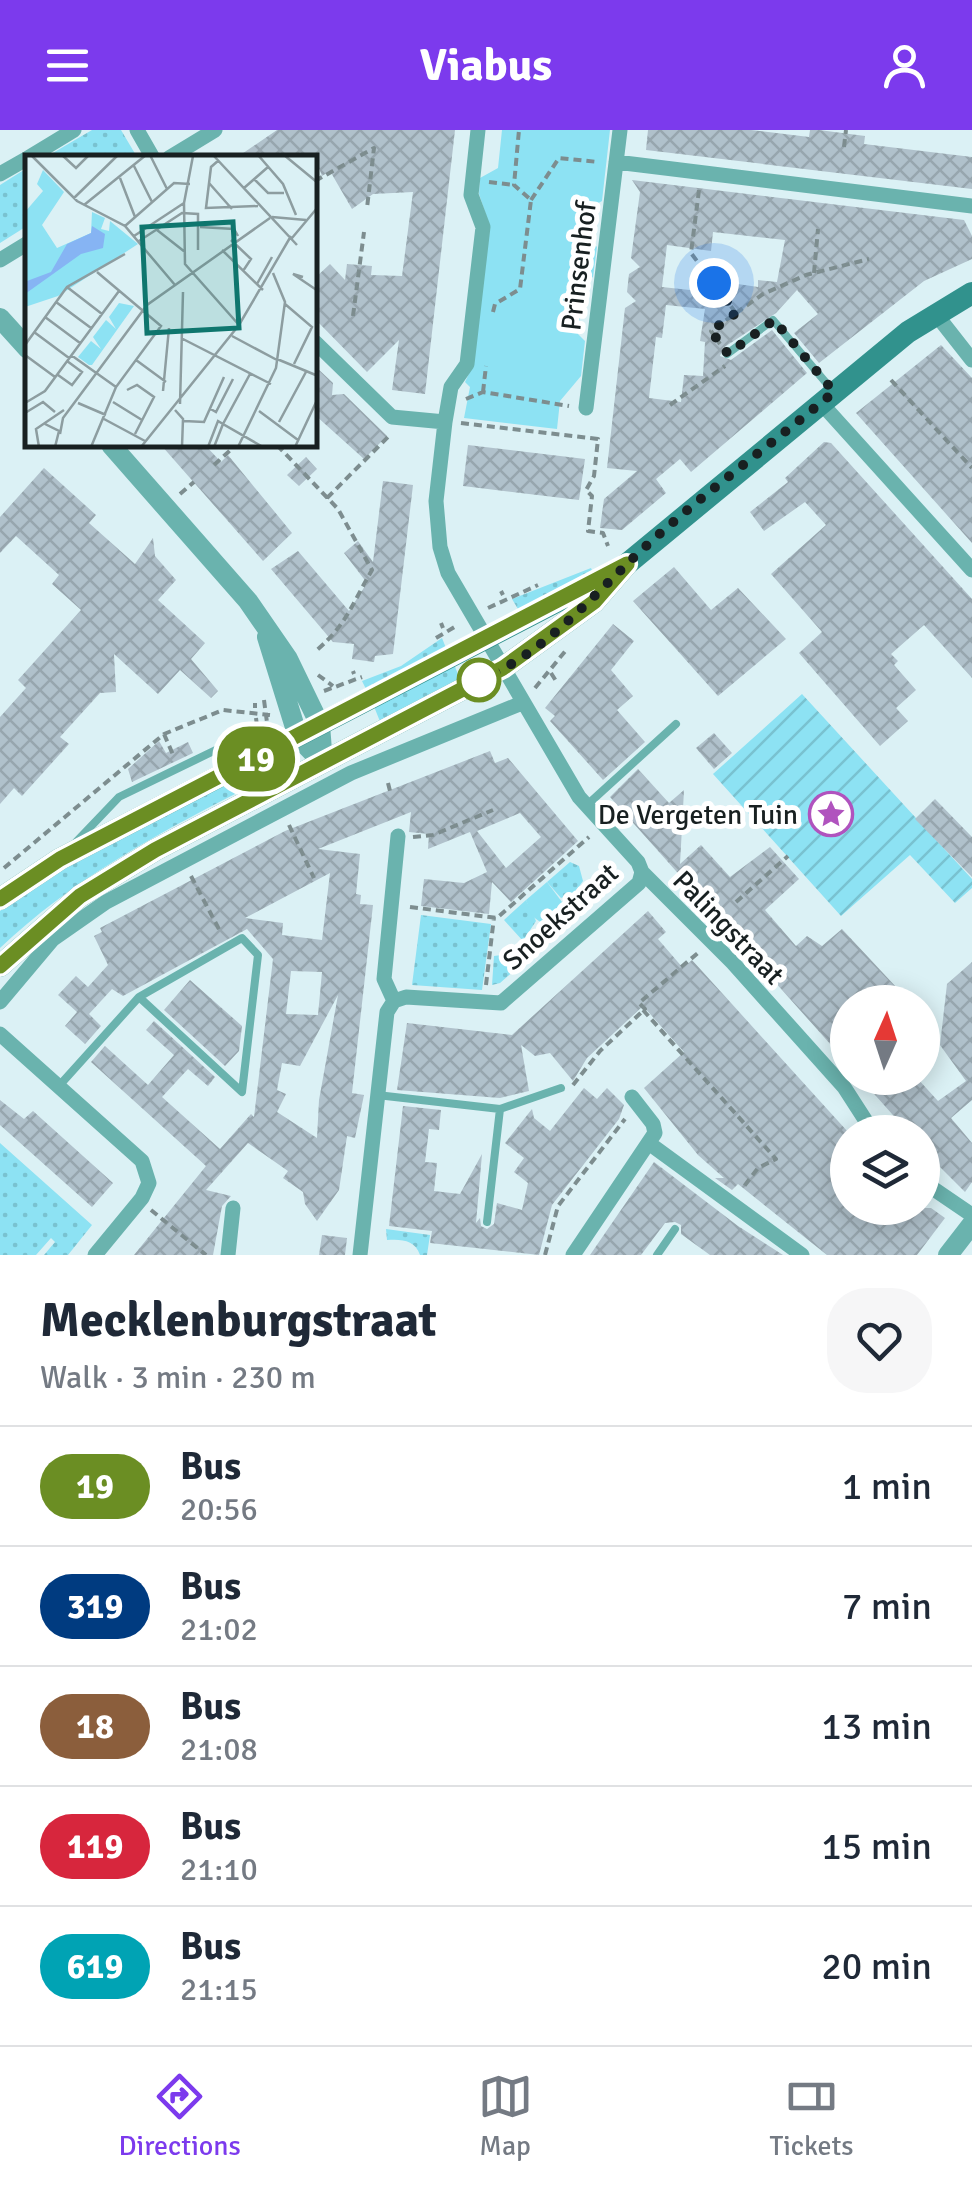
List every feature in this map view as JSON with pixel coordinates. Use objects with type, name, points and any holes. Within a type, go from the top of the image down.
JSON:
[{"type":"main road","points":[[0,966],[80,896],[155,850],[503,668],[594,602],[627,564],[828,398],[935,314],[972,293]]},
{"type":"main road","points":[[0,899],[60,859],[487,641],[627,564]]},
{"type":"street","points":[[33,155],[74,130]]},
{"type":"street","points":[[136,130],[151,155]]},
{"type":"street","points":[[175,155],[215,130]]},
{"type":"street","name":"Palingstraat","points":[[478,130],[471,194],[483,228],[467,364],[451,387],[452,422],[436,501],[440,546],[448,573],[522,703],[587,805],[638,862],[642,872],[844,1088],[862,1115]]},
{"type":"street","name":"Prinsenhof","points":[[586,408],[611,162],[620,130]]},
{"type":"street","points":[[0,174],[25,160]]},
{"type":"street","points":[[611,162],[972,206]]},
{"type":"street","points":[[0,260],[25,246]]},
{"type":"street","points":[[935,314],[972,360]]},
{"type":"street","points":[[0,318],[25,346]]},
{"type":"street","points":[[318,345],[392,417],[452,422]]},
{"type":"street","points":[[828,398],[972,570]]},
{"type":"street","points":[[114,448],[248,602],[288,658],[320,725],[323,762]]},
{"type":"street","points":[[265,630],[298,737],[323,762]]},
{"type":"street","points":[[0,1002],[54,939],[106,902],[351,773],[522,703]]},
{"type":"street","points":[[394,1001],[384,979],[398,836]]},
{"type":"street","name":"Snoekstraat","points":[[484,1005],[502,1003],[639,883],[642,872]]},
{"type":"street","points":[[360,1255],[387,1012],[394,1001],[406,998],[484,1005]]},
{"type":"street","points":[[0,1034],[142,1161],[149,1183],[95,1255]]},
{"type":"street","points":[[573,1255],[650,1144],[653,1124],[634,1101]]},
{"type":"street","points":[[650,1144],[802,1255]]},
{"type":"street","points":[[940,1193],[972,1215]]},
{"type":"street","points":[[228,1255],[233,1208]]},
{"type":"street","points":[[948,1255],[972,1224]]},
{"type":"lane","points":[[728,354],[774,320],[828,398]]},
{"type":"lane","points":[[587,805],[676,724]]},
{"type":"lane","points":[[60,859],[118,797],[226,745],[258,758]]},
{"type":"lane","points":[[58,1087],[139,997],[242,938],[258,955],[242,1092],[139,997]]},
{"type":"lane","points":[[378,1095],[500,1108],[561,1088]]},
{"type":"lane","points":[[487,1222],[500,1108]]},
{"type":"lane","points":[[657,1255],[675,1229]]},
{"type":"path","points":[[514,185],[519,130]]},
{"type":"path","points":[[844,147],[846,130]]},
{"type":"path","points":[[318,179],[374,148],[368,208]]},
{"type":"path","points":[[492,324],[495,304],[520,288],[531,200],[560,158],[611,162]]},
{"type":"path","points":[[479,181],[514,185],[531,200]]},
{"type":"path","points":[[699,186],[691,253],[736,313]]},
{"type":"path","points":[[814,273],[818,229]]},
{"type":"path","points":[[353,316],[364,232]]},
{"type":"path","points":[[670,406],[732,361],[711,331],[763,294],[814,273],[869,259]]},
{"type":"path","points":[[483,392],[487,358]]},
{"type":"path","points":[[890,380],[972,468]]},
{"type":"path","points":[[462,401],[483,392],[560,405]]},
{"type":"path","points":[[452,422],[598,439],[594,476],[586,490],[592,496],[588,531],[603,533],[608,546]]},
{"type":"path","points":[[327,498],[390,435]]},
{"type":"path","points":[[214,464],[233,448]]},
{"type":"path","points":[[280,448],[338,508],[372,570],[348,610],[344,626],[317,650]]},
{"type":"path","points":[[180,494],[194,482]]},
{"type":"path","points":[[551,673],[556,681]]},
{"type":"path","points":[[164,734],[178,767]]},
{"type":"path","points":[[388,783],[390,790]]},
{"type":"path","points":[[398,836],[425,838],[493,810]]},
{"type":"path","points":[[484,1005],[494,918],[604,824]]},
{"type":"path","points":[[289,825],[314,878]]},
{"type":"path","points":[[736,902],[788,856]]},
{"type":"path","points":[[191,876],[228,946]]},
{"type":"path","points":[[391,905],[494,918]]},
{"type":"path","points":[[710,943],[639,1004],[776,1159],[758,1168],[731,1203]]},
{"type":"path","points":[[561,1088],[572,1086],[600,1050],[643,1010]]},
{"type":"path","points":[[546,1255],[558,1206],[634,1101]]},
{"type":"path","points":[[140,1200],[206,1255]]},
{"type":"shaded area","points":[[92,130],[121,130],[136,155],[49,155]]},
{"type":"shaded area","points":[[502,130],[610,130],[602,201],[593,206],[590,239],[597,247],[593,277],[584,283],[578,334],[585,341],[581,376],[560,401],[557,429],[464,418],[470,387],[465,382],[473,365],[490,227],[479,194],[480,178],[498,168]]},
{"type":"shaded area","points":[[25,169],[25,227],[0,243],[0,185]]},
{"type":"shaded area","points":[[591,568],[594,575],[521,614],[512,599]]},
{"type":"shaded area","points":[[442,638],[448,653],[368,693],[362,681],[401,666]]},
{"type":"shaded area","points":[[454,664],[461,682],[381,724],[373,704]]},
{"type":"shaded area","name":"De Vergeten Tuin","points":[[802,694],[972,879],[972,888],[955,903],[910,855],[841,916],[713,774]]},
{"type":"shaded area","points":[[260,766],[269,785],[255,793],[237,793],[113,862],[55,902],[0,948],[0,911],[30,890],[94,851]]},
{"type":"shaded area","points":[[570,862],[579,866],[583,881],[575,892],[561,898],[547,882]]},
{"type":"shaded area","points":[[606,875],[614,882],[500,983],[492,985],[494,956],[516,953],[538,927],[552,930],[560,925],[569,915],[569,900],[579,896],[587,883]]},
{"type":"shaded area","points":[[547,882],[565,906],[556,922],[543,924],[532,916],[526,900]]},
{"type":"shaded area","points":[[526,900],[536,921],[523,941],[504,920]]},
{"type":"shaded area","points":[[421,915],[491,924],[482,990],[412,985]]},
{"type":"shaded area","points":[[0,1143],[92,1225],[68,1255],[44,1255],[55,1242],[51,1238],[36,1255],[0,1255]]},
{"type":"shaded area","points":[[386,1229],[430,1235],[427,1255],[420,1255],[407,1242],[387,1240]]},
{"type":"building","points":[[277,130],[455,130],[425,394],[392,390],[399,340],[367,372],[318,322],[318,275],[330,264],[345,280],[347,264],[372,266],[371,275],[402,276],[413,192],[373,194],[352,209],[330,171],[322,176],[318,155],[240,155]]},
{"type":"building","points":[[648,130],[751,130],[809,137],[810,130],[819,130],[865,136],[864,144],[972,157],[972,189],[646,150]]},
{"type":"building","points":[[632,180],[964,220],[972,236],[972,259],[924,281],[819,363],[794,333],[818,314],[797,290],[776,313],[723,348],[720,356],[731,360],[772,330],[807,373],[691,472],[680,459],[656,479],[666,493],[622,530],[600,528],[604,499],[637,471],[607,468],[625,308],[636,301],[627,292],[629,274],[640,267],[631,258],[640,192]],"holes":[[[713,232],[785,240],[777,282],[758,280],[758,287],[724,282],[725,274],[701,270],[699,291],[662,287],[667,245],[711,251]],[[666,305],[705,309],[700,341],[705,342],[703,376],[684,375],[681,402],[649,398],[656,337],[662,338]]]},
{"type":"building","points":[[941,345],[972,378],[972,543],[856,413]]},
{"type":"building","points":[[318,369],[333,383],[332,395],[344,394],[387,436],[364,459],[318,418]]},
{"type":"building","points":[[824,442],[831,443],[972,599],[972,678],[924,625],[891,654],[898,661],[894,665],[916,690],[896,708],[908,721],[880,746],[799,653],[822,632],[771,574],[826,525],[805,502],[764,531],[750,512],[788,482],[785,478]]},
{"type":"building","points":[[468,445],[585,459],[579,500],[463,486]]},
{"type":"building","points":[[164,448],[208,448],[221,462],[228,455],[292,533],[263,561]]},
{"type":"building","points":[[306,457],[317,469],[299,486],[287,475]]},
{"type":"building","points":[[44,468],[96,515],[89,523],[135,564],[153,538],[155,556],[176,580],[158,600],[205,643],[191,659],[218,691],[211,698],[180,670],[158,694],[114,654],[116,692],[100,693],[60,737],[69,744],[22,796],[14,788],[0,804],[0,717],[26,688],[18,680],[81,610],[52,584],[59,575],[16,536],[0,553],[0,517]]},
{"type":"building","points":[[383,481],[413,485],[393,654],[375,656],[374,662],[352,659],[354,644],[333,642],[271,569],[298,551],[349,611],[367,583],[344,553],[358,541],[373,562]]},
{"type":"building","points":[[674,567],[711,610],[738,588],[786,639],[718,696],[633,601]]},
{"type":"building","points":[[613,624],[634,641],[611,670],[633,696],[617,710],[645,742],[603,780],[550,721],[555,716],[545,708]]},
{"type":"building","points":[[714,733],[732,753],[714,769],[696,748]]},
{"type":"building","points":[[159,741],[166,753],[188,742],[193,753],[132,782],[128,769]]},
{"type":"building","points":[[490,751],[495,763],[508,758],[578,841],[511,902],[492,882],[489,914],[421,906],[424,879],[464,883],[487,872],[470,832],[428,849],[429,834],[409,832],[411,812],[318,849],[360,854],[356,894],[361,895],[360,904],[373,905],[352,1093],[364,1095],[355,1138],[347,1136],[339,1190],[317,1221],[305,1204],[303,1192],[283,1178],[288,1171],[248,1143],[206,1190],[231,1196],[222,1206],[213,1255],[134,1255],[206,1166],[91,1062],[105,1046],[148,1085],[174,1055],[146,1030],[154,1021],[215,1077],[208,1086],[188,1069],[162,1097],[220,1149],[251,1114],[254,1117],[273,959],[247,929],[123,996],[112,989],[89,1014],[101,1026],[85,1044],[65,1026],[77,1012],[58,995],[76,976],[88,987],[108,965],[94,936],[102,932],[100,928],[285,831]],"holes":[[[520,813],[541,837],[506,868],[477,831]],[[330,873],[322,940],[282,935],[283,923],[245,918]],[[291,971],[322,972],[318,1015],[286,1014]],[[338,995],[319,1100],[317,1138],[277,1112],[286,1094],[277,1090],[282,1063],[300,1066]]]},
{"type":"building","points":[[638,769],[669,803],[684,790],[680,864],[701,845],[730,877],[770,847],[799,879],[765,910],[796,946],[807,936],[822,946],[842,929],[894,985],[830,985],[830,1044],[610,797]]},
{"type":"building","points":[[935,799],[972,837],[972,877],[915,819]]},
{"type":"building","points":[[648,911],[666,932],[658,939],[683,968],[692,960],[833,1115],[830,1225],[940,1225],[917,1255],[827,1255],[738,1184],[732,1190],[715,1178],[724,1178],[698,1155],[644,1088],[684,1052],[643,1006],[587,1058],[573,1081],[550,1053],[535,1056],[521,1045],[529,1091],[500,1098],[397,1090],[407,1023],[512,1035]]},
{"type":"building","points":[[972,962],[972,1100],[951,1118],[972,1143],[972,1182],[965,1192],[940,1167],[940,1115],[893,1115],[875,1095],[933,1095],[938,1101],[966,1081],[940,1045],[947,984]]},
{"type":"building","points":[[190,980],[242,1026],[239,1051],[225,1066],[164,1010]]},
{"type":"building","points":[[584,1088],[597,1099],[607,1088],[624,1105],[619,1119],[552,1205],[539,1255],[430,1243],[432,1231],[389,1226],[403,1106],[441,1110],[439,1130],[429,1129],[425,1162],[437,1163],[434,1191],[460,1194],[482,1154],[476,1223],[480,1218],[481,1226],[487,1229],[494,1224],[497,1203],[522,1210],[528,1183],[514,1172],[524,1158],[505,1143],[532,1109],[534,1118],[550,1131]]},
{"type":"building","points":[[0,1100],[24,1119],[33,1111],[113,1183],[92,1207],[0,1125]]},
{"type":"building","points":[[654,1162],[783,1255],[710,1255],[681,1234],[681,1225],[675,1222],[665,1223],[641,1255],[590,1255]]},
{"type":"building","points":[[322,1235],[347,1238],[345,1255],[319,1255]]},
{"type":"bus line","name":"19","points":[[0,899],[60,859],[487,641],[627,564],[594,602],[535,648],[155,850],[80,896],[0,966]]},
{"type":"place","name":"De Vergeten Tuin","points":[[831,814]]},
{"type":"route","points":[[479,680],[535,648],[594,602],[627,564],[834,392],[774,320],[728,354],[711,331],[736,313],[714,283]]}]
